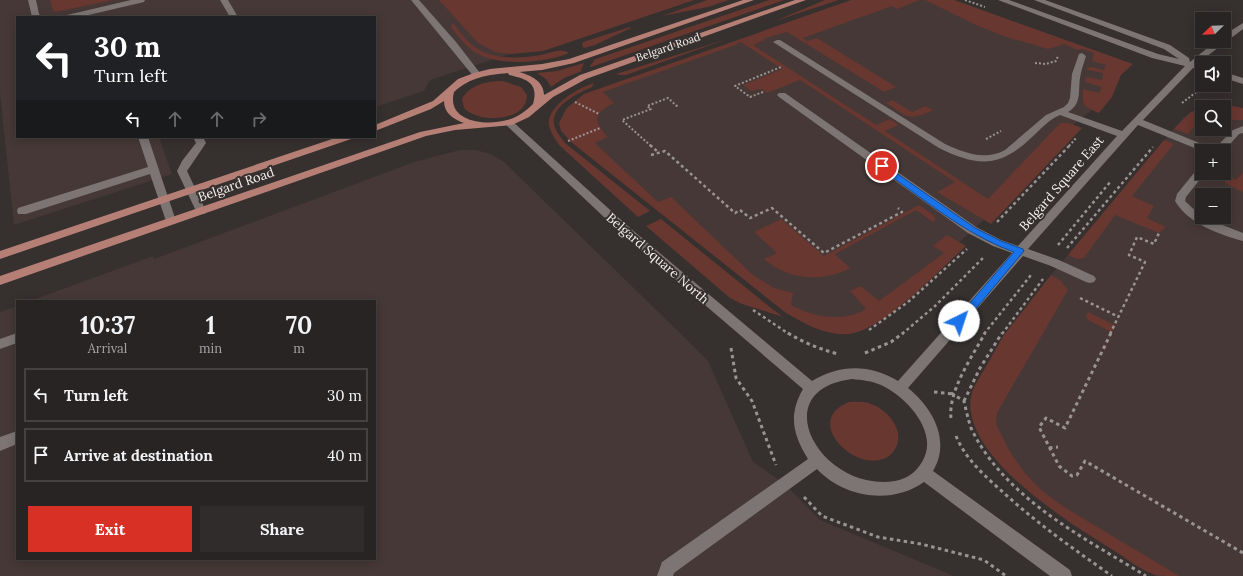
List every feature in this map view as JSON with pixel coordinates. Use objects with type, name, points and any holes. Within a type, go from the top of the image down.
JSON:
[{"type":"main road","name":"Belgard Road","points":[[376,128],[428,107],[461,81],[477,75],[499,71],[542,67],[571,61],[750,0]]},
{"type":"main road","name":"Belgard Road","points":[[0,281],[423,134],[451,127],[509,123],[526,116],[538,104],[583,77],[802,0]]},
{"type":"main road","name":"Belgard Road","points":[[499,71],[519,74],[534,82],[540,89],[541,98],[538,104]]},
{"type":"main road","name":"Belgard Road","points":[[450,91],[447,105],[451,112],[458,118],[471,123],[484,124]]},
{"type":"main road","name":"Belgard Road","points":[[0,255],[345,138]]},
{"type":"street","points":[[32,0],[36,16]]},
{"type":"street","points":[[74,16],[141,0]]},
{"type":"street","points":[[224,0],[233,16]]},
{"type":"street","points":[[415,0],[453,44],[477,75]]},
{"type":"street","points":[[1002,0],[1155,56],[1195,65]]},
{"type":"street","points":[[1038,0],[1167,47],[1195,64]]},
{"type":"street","points":[[1231,34],[1243,25]]},
{"type":"street","points":[[777,42],[942,146],[956,153],[970,157],[986,158],[999,156],[1009,152],[1048,118],[1062,113],[1072,105],[1076,95],[1074,82],[1082,56]]},
{"type":"street","name":"Belgard Square East","points":[[1206,56],[1214,48]]},
{"type":"street","name":"Belgard Square East","points":[[899,389],[1124,135],[1195,67]]},
{"type":"street","points":[[1231,77],[1243,81]]},
{"type":"street","points":[[782,95],[972,230],[998,243],[1046,260],[1090,279]]},
{"type":"street","points":[[1062,113],[1124,135]]},
{"type":"street","points":[[1137,121],[1195,144]]},
{"type":"street","name":"Belgard Square North","points":[[509,123],[626,231],[812,389]]},
{"type":"street","points":[[1225,144],[1236,132],[1243,129]]},
{"type":"street","points":[[143,138],[171,221]]},
{"type":"street","points":[[198,138],[201,143],[182,171],[200,211]]},
{"type":"street","points":[[22,211],[154,169]]},
{"type":"street","points":[[1195,178],[1180,196],[1180,201],[1184,207],[1202,220],[1243,237]]},
{"type":"street","points":[[0,344],[16,338]]},
{"type":"street","points":[[852,373],[873,376],[894,385],[912,399],[926,416],[933,436],[933,456],[924,473],[909,484],[889,489],[867,488],[845,481],[825,468],[811,451],[802,433],[800,415],[804,398],[812,389],[815,385],[832,376],[852,373]]},
{"type":"street","points":[[0,444],[16,437]]},
{"type":"street","points":[[665,576],[668,568],[818,460]]},
{"type":"street","points":[[924,473],[1064,576]]},
{"type":"path","points":[[1056,61],[1058,56]]},
{"type":"path","points":[[1052,59],[1056,61]]},
{"type":"path","points":[[1035,63],[1046,64],[1056,61]]},
{"type":"path","points":[[765,94],[762,92],[750,97],[735,86],[781,67]]},
{"type":"path","points":[[1157,129],[1180,105],[1196,92]]},
{"type":"path","points":[[622,120],[651,109],[648,106],[668,98],[678,106]]},
{"type":"path","points":[[574,102],[599,114]]},
{"type":"path","points":[[622,120],[627,121]]},
{"type":"path","points":[[622,120],[658,152]]},
{"type":"path","points":[[568,141],[600,128]]},
{"type":"path","points":[[982,141],[1003,130]]},
{"type":"path","points":[[993,227],[1079,135]]},
{"type":"path","points":[[1063,253],[1155,144]]},
{"type":"path","points":[[651,155],[665,151],[735,213],[740,210],[750,218],[772,208],[824,253],[902,212],[898,208]]},
{"type":"path","points":[[952,424],[950,408],[952,394],[986,330],[1027,279],[1046,260],[1112,180]]},
{"type":"path","points":[[1159,233],[1154,244],[1137,237],[1129,255],[1146,262],[1065,428],[1046,418],[1040,423],[1039,427],[1059,466],[1072,476],[1077,475],[1085,461],[1243,553]]},
{"type":"path","points":[[863,354],[891,342],[909,328],[935,306],[998,243]]},
{"type":"path","points":[[869,330],[908,304],[969,247]]},
{"type":"path","points":[[1046,274],[1001,332],[970,385],[964,401],[970,426],[988,457],[1003,475],[1034,502],[1070,529],[1146,576]]},
{"type":"path","points":[[1080,298],[1119,317]]},
{"type":"path","points":[[747,309],[756,312],[799,340],[822,350],[842,354]]},
{"type":"path","points":[[952,394],[964,401]]},
{"type":"path","points":[[955,434],[966,454],[984,475],[1015,504],[1060,540],[1112,576]]},
{"type":"path","points":[[1050,448],[1058,447]]},
{"type":"shaded area","points":[[0,0],[694,0],[543,51],[510,54],[430,80],[424,91],[376,107],[376,16],[16,16],[16,138],[159,138],[172,174],[14,225],[0,94]]},
{"type":"shaded area","points":[[50,0],[113,0],[56,12],[53,11]]},
{"type":"shaded area","points":[[439,0],[694,0],[543,51],[510,54],[495,52],[478,43]]},
{"type":"shaded area","points":[[707,0],[729,0],[708,7],[662,16]]},
{"type":"shaded area","points":[[769,0],[784,0],[591,67],[590,66],[594,61],[593,60]]},
{"type":"shaded area","points":[[825,0],[839,0],[775,21]]},
{"type":"shaded area","points":[[851,0],[920,0],[897,9],[892,6],[803,38],[807,41],[817,38],[896,87],[884,92],[787,32],[763,39],[765,40],[753,45],[876,125],[890,119],[899,125],[885,131],[988,199],[1060,123],[1069,123],[1082,128],[991,224],[937,192],[955,182],[800,80],[767,93],[761,89],[751,91],[743,85],[782,69],[741,42],[603,92],[614,103],[602,110],[598,118],[599,126],[608,137],[595,143],[658,202],[671,197],[753,275],[774,288],[793,293],[791,305],[809,313],[828,317],[838,317],[857,313],[866,309],[850,291],[861,286],[879,301],[944,253],[933,246],[947,235],[966,246],[894,311],[863,330],[849,334],[840,334],[816,328],[786,313],[571,142],[561,131],[559,123],[567,108],[584,94]]},
{"type":"shaded area","points":[[860,0],[954,0],[1120,60],[1105,96],[1092,110],[1074,124],[996,209],[887,308],[871,320],[811,322],[572,140],[563,114],[567,108],[600,90]]},
{"type":"shaded area","points":[[925,0],[954,0],[1133,64],[1121,75],[1112,97],[1099,113],[1087,107],[1083,102],[1083,89],[1099,93],[1102,87],[1085,82],[1086,77],[1102,80],[1103,73],[1087,70],[1087,68],[1091,67],[1104,70],[1106,65],[1092,61],[1094,53],[1083,49],[1077,50],[1065,44],[1048,49],[1006,37],[976,25]]},
{"type":"shaded area","points":[[453,23],[464,37],[479,50],[497,56],[516,58],[545,54],[554,51],[569,53],[537,61],[500,61],[480,55],[468,47],[451,27]]},
{"type":"shaded area","points":[[630,27],[631,28],[595,45],[584,48],[582,46],[583,42]]},
{"type":"shaded area","points":[[722,41],[626,75],[616,74]]},
{"type":"shaded area","points":[[584,63],[581,70],[582,71],[564,78],[551,87],[546,79],[537,73],[557,71]]},
{"type":"shaded area","points":[[503,81],[521,87],[527,95],[525,104],[520,111],[501,118],[490,118],[480,117],[464,108],[462,99],[470,90],[480,84]]},
{"type":"shaded area","points":[[594,83],[592,87],[573,96],[561,106],[554,117],[554,124],[557,132],[565,143],[650,211],[638,217],[559,145],[549,126],[549,119],[564,99],[587,85]]},
{"type":"shaded area","points":[[892,100],[912,112],[926,106],[933,110],[918,116],[908,116],[886,103]]},
{"type":"shaded area","points":[[1231,106],[1243,108],[1243,576],[1156,576],[1073,525],[1037,498],[1006,471],[988,449],[977,429],[970,409],[971,396],[1004,335],[1051,275],[1183,118],[1195,111],[1195,136],[1231,136]]},
{"type":"shaded area","points":[[1231,106],[1243,108],[1243,120],[1231,119]]},
{"type":"shaded area","points":[[1195,111],[1195,126],[1188,134],[1174,129],[1191,112]]},
{"type":"shaded area","points":[[1164,140],[1174,144],[1132,196],[1154,206],[1147,218],[1166,227],[1159,233],[1115,215],[1084,258],[1077,259],[1068,255]]},
{"type":"shaded area","points":[[460,150],[476,150],[491,154],[503,161],[708,361],[753,462],[785,484],[820,520],[954,576],[0,576],[0,312],[16,306],[16,560],[376,560],[376,300],[33,300],[153,256],[154,259],[414,162]]},
{"type":"shaded area","points":[[1243,172],[1243,192],[1232,187],[1223,180],[1231,180],[1231,178],[1236,180]]},
{"type":"shaded area","points":[[919,205],[933,215],[936,220],[933,222],[916,210],[835,254],[850,268],[828,276],[806,277],[794,275],[773,266],[764,259],[777,253],[754,232],[781,219],[824,256]]},
{"type":"shaded area","points":[[661,219],[783,317],[742,304],[730,298],[646,226]]},
{"type":"shaded area","points":[[1051,275],[1061,281],[1068,290],[997,413],[996,424],[1009,450],[1024,472],[1041,490],[1064,507],[1179,576],[1155,575],[1144,570],[1069,522],[1018,482],[995,459],[979,435],[971,411],[974,387],[1004,335]]},
{"type":"shaded area","points":[[1088,312],[1115,325],[1101,360],[1111,332],[1088,320],[1086,317]]},
{"type":"shaded area","points":[[849,402],[863,402],[878,407],[890,417],[894,424],[897,430],[897,445],[893,452],[882,460],[868,460],[854,455],[842,446],[833,435],[830,423],[835,411]]},
{"type":"route","points":[[882,166],[972,230],[998,243],[1020,251],[959,321]]}]
